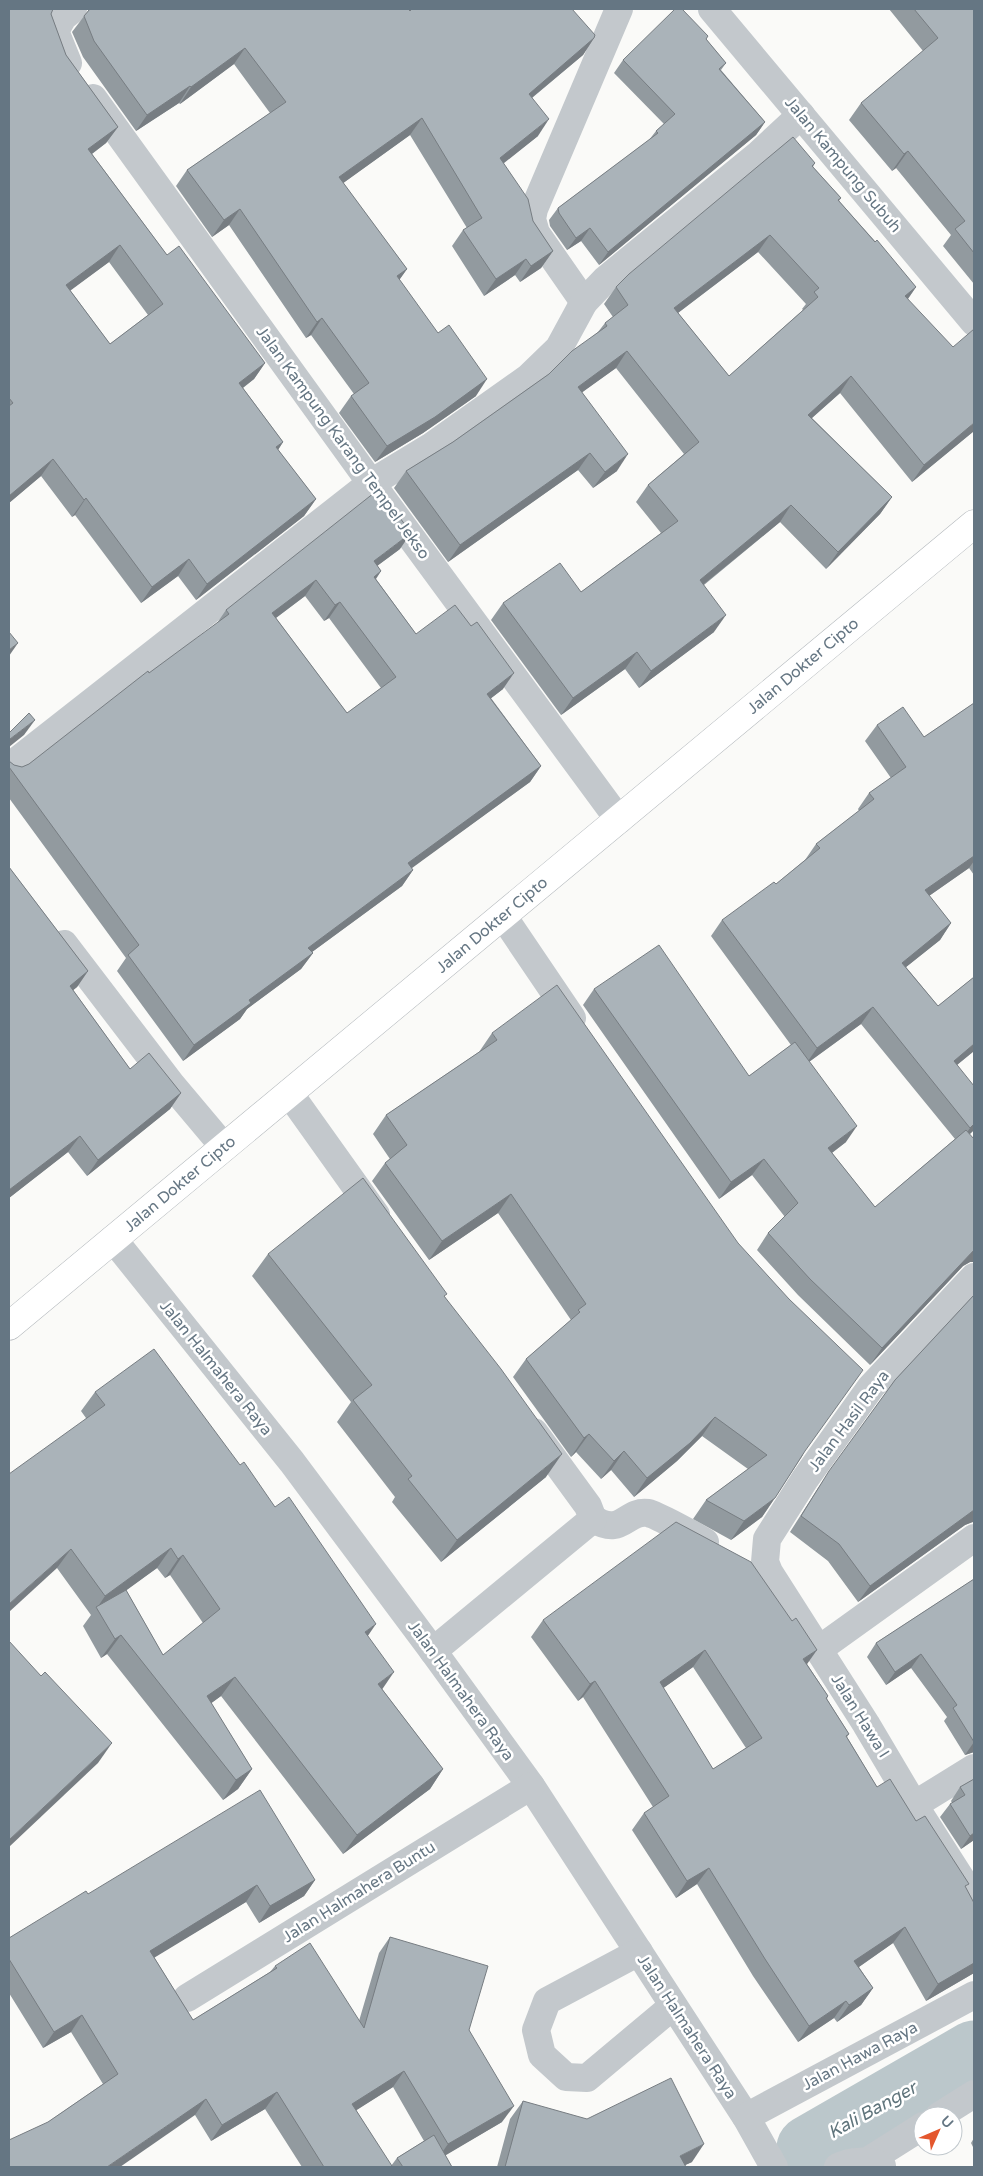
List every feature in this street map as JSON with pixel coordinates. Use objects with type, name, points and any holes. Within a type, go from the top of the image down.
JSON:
[{"type":"highway","name":"Jalan Dokter Cipto","points":[[9,1326],[974,524]]},
{"type":"street","name":"Jalan Kampung Karang Tempel Jekso","points":[[73,9],[63,17],[55,31],[69,65],[371,483],[619,820]]},
{"type":"street","points":[[584,302],[536,232],[532,219],[534,209],[619,9]]},
{"type":"street","name":"Jalan Kampung Subuh","points":[[712,9],[974,322]]},
{"type":"street","points":[[9,767],[371,483],[432,446],[528,378],[559,348],[584,302],[606,278],[759,154],[801,115]]},
{"type":"street","points":[[503,916],[587,1039]]},
{"type":"street","points":[[51,927],[171,1084],[224,1147]]},
{"type":"street","points":[[289,1093],[388,1232]]},
{"type":"street","name":"Jalan Halmahera Raya","points":[[113,1239],[292,1462],[531,1786],[746,2117],[769,2159]]},
{"type":"street","name":"Jalan Hasil Raya","points":[[773,1529],[805,1479],[871,1387],[974,1277]]},
{"type":"street","points":[[850,1367],[871,1387]]},
{"type":"street","points":[[518,1409],[588,1506],[593,1519],[605,1526],[616,1525],[635,1516],[648,1513],[753,1569],[769,1572]]},
{"type":"street","points":[[433,1651],[593,1519]]},
{"type":"street","name":"Jalan Hawa I","points":[[773,1529],[767,1539],[764,1551],[764,1562],[769,1572],[974,1899]]},
{"type":"street","points":[[818,1650],[974,1538]]},
{"type":"street","points":[[914,1805],[974,1768]]},
{"type":"street","name":"Jalan Halmahera Buntu","points":[[187,1998],[531,1786]]},
{"type":"street","points":[[638,1952],[547,2001],[536,2030],[542,2055],[566,2077],[587,2078],[674,2006]]},
{"type":"street","name":"Jalan Hawa Raya","points":[[746,2117],[974,1995]]},
{"type":"street","points":[[955,2106],[974,2094]]},
{"type":"street","points":[[838,2167],[853,2162],[875,2165],[913,2134]]},
{"type":"building","points":[[9,9],[53,9],[51,14],[66,55],[118,127],[88,149],[167,255],[179,246],[265,363],[239,383],[283,442],[276,447],[316,499],[207,584],[189,559],[152,587],[86,498],[84,500],[53,459],[9,496],[9,406],[13,403],[9,398]],"holes":[[[120,245],[163,304],[110,344],[66,285]]]},
{"type":"building","points":[[90,9],[408,9],[410,11],[412,9],[572,9],[595,35],[594,38],[529,94],[549,119],[500,158],[528,199],[533,221],[553,251],[531,266],[526,259],[496,279],[463,230],[482,218],[422,118],[339,177],[407,269],[397,276],[438,333],[449,325],[487,379],[435,417],[387,446],[351,396],[369,383],[322,318],[317,322],[240,209],[224,220],[187,170],[286,102],[245,48],[191,87],[147,115],[94,41],[84,16]]},
{"type":"building","points":[[675,9],[682,9],[708,36],[706,39],[726,63],[719,69],[765,122],[608,252],[590,228],[576,238],[559,213],[558,208],[658,133],[656,131],[675,114],[623,60]]},
{"type":"building","points":[[914,9],[974,9],[974,253],[955,229],[965,221],[908,151],[904,154],[861,103],[938,38]]},
{"type":"building","points":[[793,137],[815,163],[812,166],[841,198],[838,200],[875,242],[877,240],[916,287],[905,296],[953,347],[974,329],[974,423],[924,465],[851,376],[808,415],[892,497],[838,552],[791,505],[700,580],[726,615],[651,671],[637,652],[573,698],[503,603],[560,563],[581,592],[678,521],[648,485],[699,442],[627,351],[578,387],[628,454],[605,472],[590,453],[460,545],[406,471],[453,442],[549,374],[572,351],[607,326],[605,323],[628,305],[616,287],[629,274]],"holes":[[[770,235],[819,288],[814,292],[818,297],[729,376],[674,308]]]},
{"type":"building","points":[[379,489],[411,533],[374,561],[381,571],[374,577],[416,634],[455,605],[471,626],[477,622],[514,673],[487,694],[541,766],[408,863],[413,870],[308,948],[313,953],[249,1000],[251,1003],[194,1045],[128,955],[139,945],[9,767],[9,761],[14,765],[22,767],[29,764],[148,671],[149,673],[229,614],[226,610]],"holes":[[[316,580],[335,605],[340,602],[396,677],[347,713],[272,613]]]},
{"type":"building","points":[[9,632],[18,643],[9,650]]},
{"type":"building","points":[[974,703],[974,856],[925,890],[951,923],[902,963],[938,1006],[974,977],[974,1044],[954,1061],[974,1086],[974,1124],[970,1128],[873,1007],[817,1048],[722,920],[774,882],[776,884],[820,848],[816,844],[874,799],[869,793],[906,767],[877,725],[903,707],[924,737]]},
{"type":"building","points":[[29,713],[35,720],[9,741],[9,733]]},
{"type":"building","points":[[9,867],[88,971],[70,986],[130,1069],[149,1053],[181,1093],[98,1160],[80,1136],[9,1190]]},
{"type":"building","points":[[659,945],[749,1076],[795,1042],[857,1126],[828,1148],[875,1207],[966,1130],[974,1139],[974,1250],[882,1348],[810,1279],[768,1233],[798,1203],[764,1159],[731,1182],[594,989]]},
{"type":"building","points":[[557,985],[738,1243],[789,1299],[863,1370],[805,1451],[775,1498],[744,1521],[706,1500],[767,1455],[715,1417],[690,1443],[647,1478],[624,1451],[614,1461],[589,1434],[584,1438],[526,1359],[580,1312],[578,1310],[586,1304],[511,1194],[442,1241],[385,1163],[407,1145],[386,1115],[497,1040],[492,1033]]},
{"type":"building","points":[[363,1178],[447,1294],[444,1296],[501,1369],[562,1454],[457,1540],[408,1479],[412,1476],[353,1400],[372,1385],[268,1254]]},
{"type":"building","points":[[974,1295],[974,1510],[870,1586],[839,1544],[801,1516],[829,1471],[895,1380]]},
{"type":"building","points":[[154,1349],[240,1465],[244,1462],[275,1507],[289,1497],[376,1624],[365,1632],[394,1672],[378,1684],[443,1769],[357,1835],[235,1677],[207,1696],[252,1769],[236,1780],[121,1635],[115,1639],[96,1607],[126,1590],[163,1655],[220,1609],[183,1555],[178,1559],[171,1548],[105,1596],[71,1549],[9,1604],[9,1474],[105,1405],[95,1392]]},
{"type":"building","points":[[676,1522],[751,1562],[792,1621],[796,1618],[817,1650],[803,1659],[828,1696],[826,1698],[849,1734],[846,1736],[877,1787],[890,1779],[916,1821],[925,1816],[969,1884],[965,1886],[974,1903],[974,1963],[938,1984],[905,1927],[854,1961],[873,1988],[849,2005],[846,2001],[809,2026],[709,1868],[687,1881],[644,1813],[669,1796],[595,1681],[590,1684],[543,1620]],"holes":[[[705,1650],[762,1738],[713,1769],[660,1682]]]},
{"type":"building","points":[[974,1579],[974,1742],[953,1708],[957,1705],[921,1654],[895,1672],[876,1643]]},
{"type":"building","points":[[9,1641],[41,1676],[45,1672],[112,1743],[9,1840]]},
{"type":"building","points":[[974,1779],[974,1833],[970,1836],[950,1804],[965,1795],[960,1787]]},
{"type":"building","points":[[260,1790],[315,1880],[270,1906],[257,1885],[150,1951],[193,2020],[277,1968],[275,1966],[310,1943],[364,2028],[390,1937],[488,1966],[469,2030],[514,2106],[448,2144],[404,2071],[352,2104],[392,2166],[390,2167],[324,2167],[277,2092],[222,2125],[206,2099],[107,2167],[9,2167],[9,2140],[48,2122],[118,2074],[82,2015],[54,2032],[9,1959],[9,1938],[86,1891],[88,1894]]},
{"type":"building","points":[[671,2078],[704,2144],[680,2156],[686,2167],[505,2167],[523,2101],[587,2119]]},
{"type":"building","points":[[434,2135],[452,2167],[403,2167],[397,2158]]},
{"type":"waterway","name":"Kali Banger","points":[[809,2148],[974,2053]]},
{"type":"waterway","name":"Kali Banger","points":[[773,2165],[809,2148]]}]
